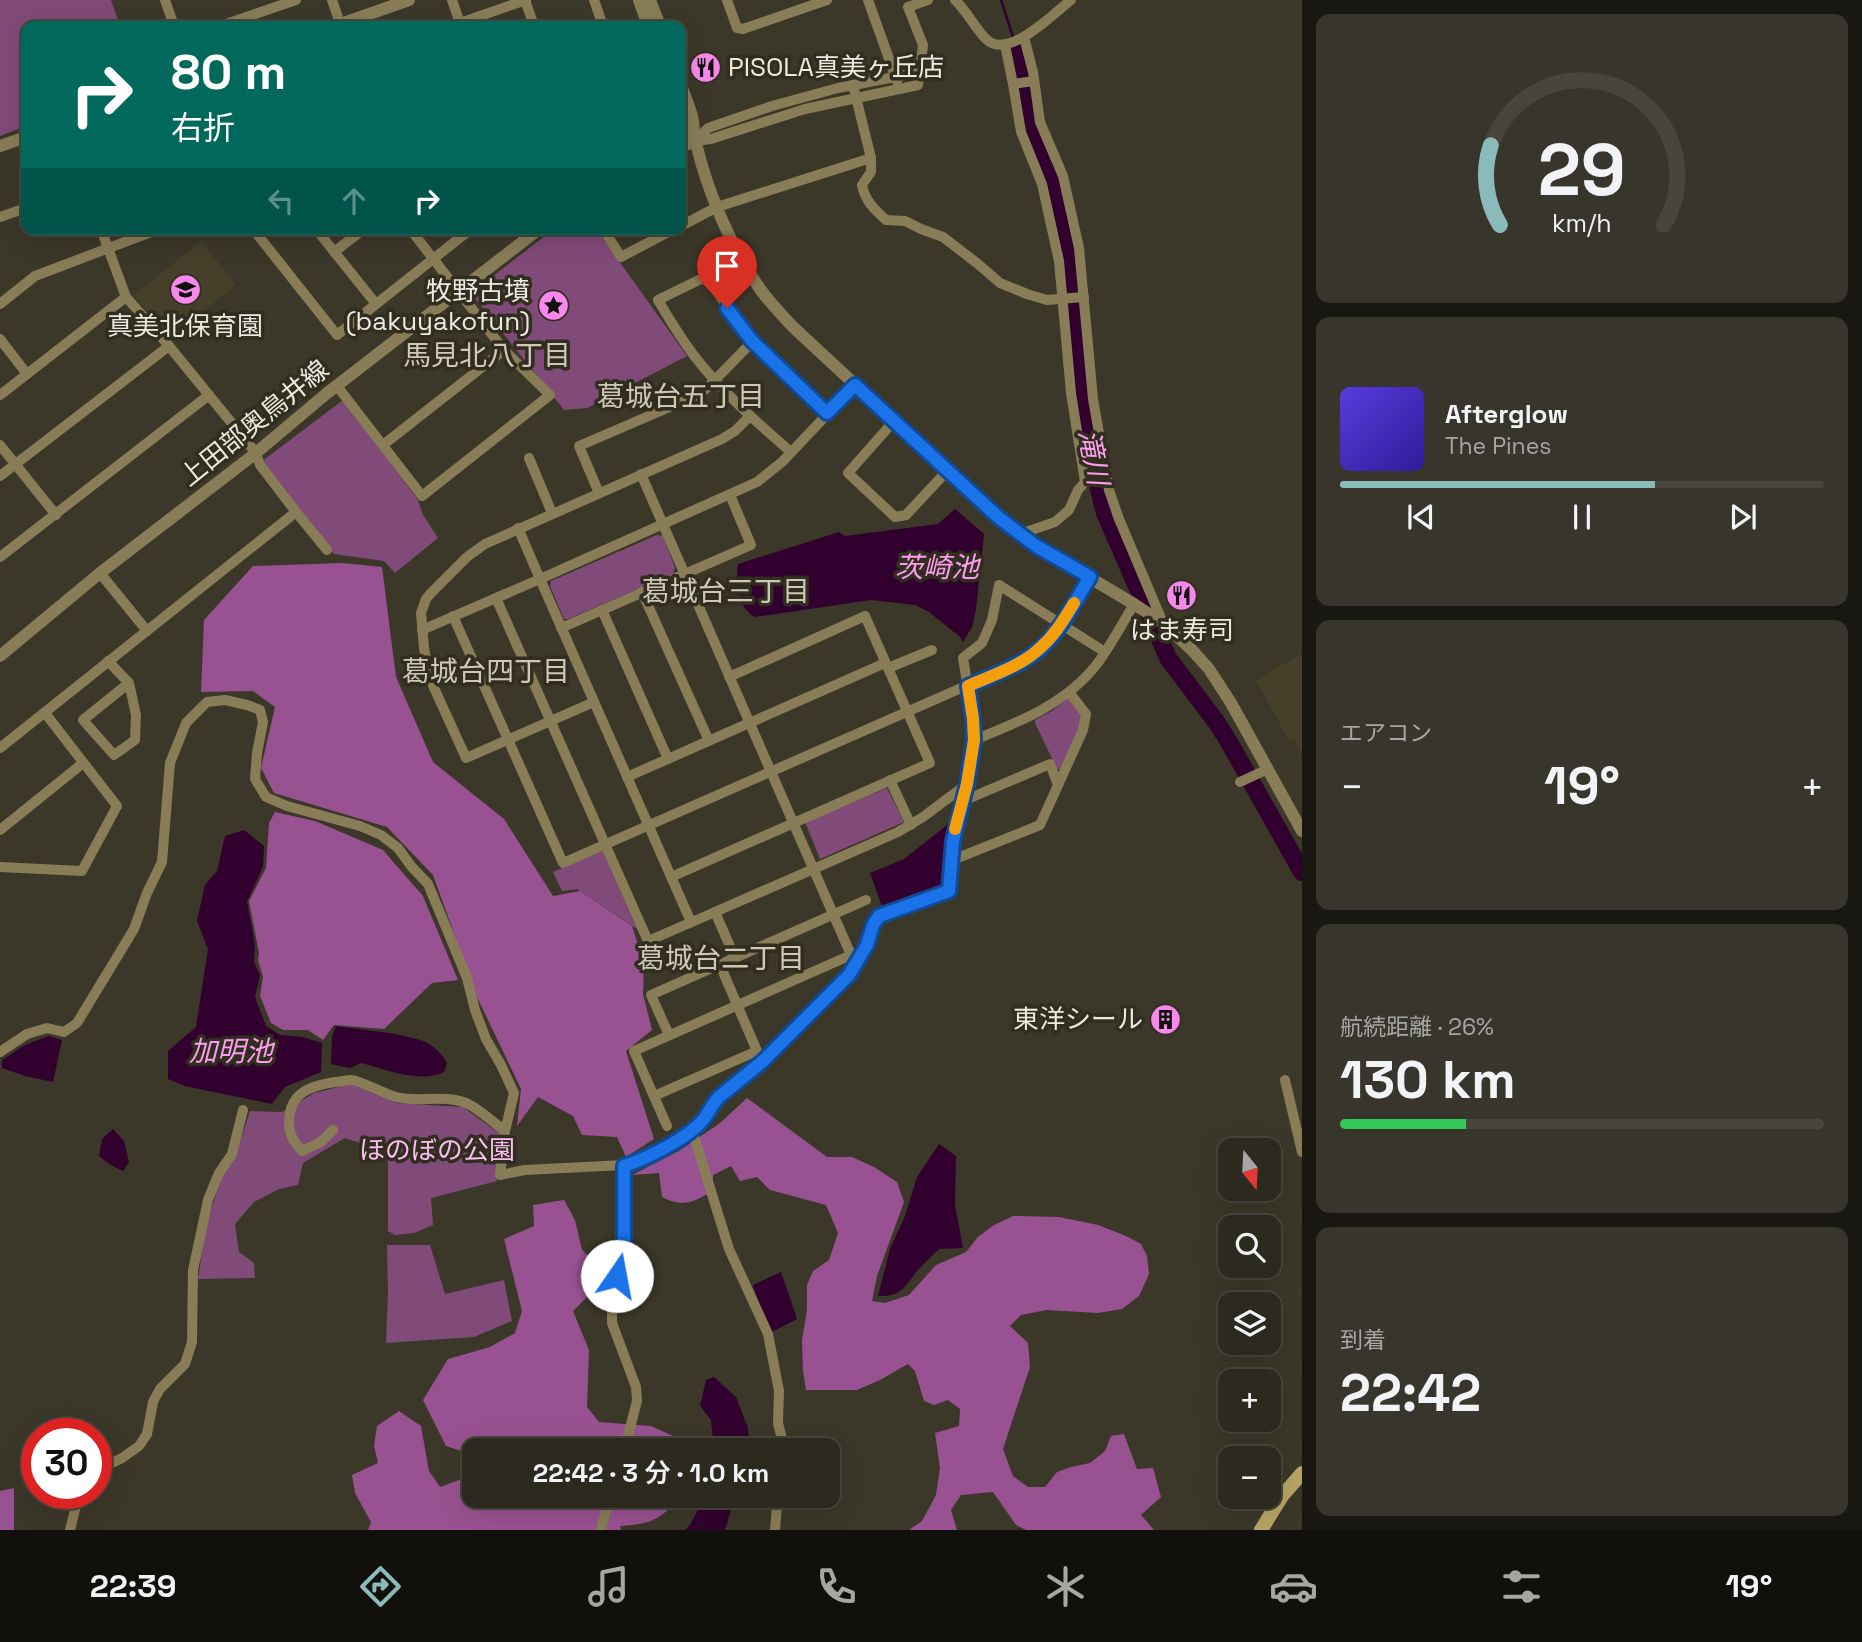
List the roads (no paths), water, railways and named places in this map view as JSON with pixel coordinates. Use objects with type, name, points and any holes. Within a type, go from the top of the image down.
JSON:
[{"type":"main road","points":[[1261,1530],[1282,1496],[1302,1474]]},
{"type":"street","points":[[164,0],[172,21]]},
{"type":"street","points":[[235,21],[296,0]]},
{"type":"street","points":[[332,0],[338,21]]},
{"type":"street","points":[[352,21],[409,0]]},
{"type":"street","points":[[452,0],[460,21]]},
{"type":"street","points":[[469,21],[526,0],[532,21]]},
{"type":"street","points":[[594,0],[601,21]]},
{"type":"street","points":[[639,0],[646,21]]},
{"type":"street","points":[[650,0],[658,21]]},
{"type":"street","points":[[727,0],[737,28],[743,29],[827,0]]},
{"type":"street","points":[[868,0],[899,88]]},
{"type":"street","points":[[686,145],[805,109],[918,85],[923,45],[908,7],[928,0]]},
{"type":"street","points":[[955,0],[986,39],[998,45],[1021,39],[1070,0]]},
{"type":"street","points":[[1021,39],[1034,81],[1040,121],[1063,176],[1079,248],[1093,399],[1107,478],[1119,519],[1163,623]]},
{"type":"street","points":[[1004,44],[1021,132],[1042,184],[1059,261],[1071,393],[1085,482]]},
{"type":"street","points":[[695,141],[708,128],[785,102],[920,72]]},
{"type":"street","points":[[1013,84],[1034,81]]},
{"type":"street","points":[[853,85],[871,158],[871,172],[862,185],[863,193],[886,220],[905,221],[943,237],[1000,283],[1047,300],[1084,297]]},
{"type":"street","points":[[686,99],[693,119],[695,141],[717,207],[739,255],[759,287],[793,327],[998,517],[1036,546],[1163,623],[1192,650],[1209,669],[1231,703],[1265,771],[1302,831]]},
{"type":"street","points":[[686,129],[695,141]]},
{"type":"street","points":[[0,146],[21,139]]},
{"type":"street","points":[[686,223],[717,207],[871,158]]},
{"type":"street","points":[[0,217],[21,210]]},
{"type":"street","points":[[104,235],[126,297],[256,453],[260,465],[327,551]]},
{"type":"street","points":[[0,304],[34,276],[108,248],[134,235]]},
{"type":"street","points":[[258,235],[337,335],[463,235]]},
{"type":"street","points":[[320,235],[376,304]]},
{"type":"street","points":[[334,253],[356,235]]},
{"type":"street","points":[[337,386],[422,496],[550,395],[504,350],[415,235]]},
{"type":"street","name":"上田部奥鳥井線","points":[[0,656],[100,573],[256,453],[530,235]]},
{"type":"street","points":[[607,235],[621,257],[663,235]]},
{"type":"street","points":[[790,452],[715,380],[681,338],[658,300],[707,276],[752,341],[827,413]]},
{"type":"street","points":[[0,395],[126,297]]},
{"type":"street","points":[[0,339],[27,374]]},
{"type":"street","points":[[598,493],[579,446],[700,394],[752,341]]},
{"type":"street","points":[[0,476],[169,346]]},
{"type":"street","points":[[383,445],[504,350]]},
{"type":"street","points":[[422,630],[730,495],[766,476],[855,385]]},
{"type":"street","points":[[0,557],[209,395]]},
{"type":"street","points":[[594,702],[466,758],[430,679],[422,630],[423,606],[431,593],[476,550],[518,528],[729,436],[750,416]]},
{"type":"street","points":[[894,421],[848,473],[895,517],[906,515],[947,471]]},
{"type":"street","points":[[0,445],[56,514]]},
{"type":"street","points":[[529,458],[552,513]]},
{"type":"street","points":[[641,474],[851,955],[634,1051],[667,1126]]},
{"type":"street","points":[[1020,534],[1055,522],[1069,510],[1078,490],[1085,482],[1107,478]]},
{"type":"street","points":[[561,628],[751,545],[730,495]]},
{"type":"street","points":[[0,748],[296,512]]},
{"type":"street","points":[[518,528],[691,922]]},
{"type":"street","points":[[100,573],[147,631]]},
{"type":"street","points":[[453,616],[563,863],[908,713],[1030,656],[1046,643],[1061,624],[1090,577]]},
{"type":"street","points":[[0,1052],[27,1034],[47,1028],[64,1032],[77,1023],[134,929],[147,892],[162,862],[170,763],[180,736],[191,716],[207,702],[225,700],[260,710],[263,722],[257,752],[256,779],[266,797],[381,835],[398,848],[428,884],[467,978],[486,1039],[514,1093],[505,1131],[500,1175],[511,1171],[624,1166],[649,1157],[702,1122],[719,1097],[763,1061],[849,975],[867,945],[873,925],[879,916],[949,891],[950,861],[956,824],[967,784],[974,740],[963,659],[982,643],[985,637],[992,620],[999,585],[1105,652]]},
{"type":"street","points":[[642,592],[709,741]]},
{"type":"street","points":[[496,598],[648,941],[911,825],[967,784]]},
{"type":"street","points":[[974,740],[1030,717],[1069,692],[1105,652],[1134,604]]},
{"type":"street","points":[[603,610],[668,759]]},
{"type":"street","points":[[671,877],[930,762],[865,616],[729,677]]},
{"type":"street","points":[[627,777],[887,665],[932,650]]},
{"type":"street","points":[[108,661],[129,683],[136,715],[135,740],[114,755],[83,720],[129,683]]},
{"type":"street","points":[[950,861],[1040,825],[1083,730],[1086,714],[1069,692]]},
{"type":"street","points":[[0,867],[82,871],[117,806],[45,713]]},
{"type":"street","points":[[0,830],[83,763]]},
{"type":"street","points":[[963,801],[1050,764],[1058,785]]},
{"type":"street","points":[[1240,782],[1265,771]]},
{"type":"street","points":[[890,780],[911,825]]},
{"type":"street","points":[[668,1035],[651,995],[866,900]]},
{"type":"street","points":[[715,912],[736,958]]},
{"type":"street","points":[[654,1096],[757,1051],[720,965]]},
{"type":"street","points":[[333,1130],[321,1142],[302,1151],[293,1141],[289,1129],[289,1111],[294,1099],[323,1084],[354,1080],[399,1098],[467,1103],[505,1131]]},
{"type":"street","points":[[1285,1080],[1302,1152]]},
{"type":"street","points":[[112,1463],[139,1446],[146,1434],[153,1402],[159,1389],[185,1364],[192,1342],[193,1270],[208,1200],[219,1172],[232,1154],[243,1110]]},
{"type":"street","points":[[692,1130],[729,1249],[768,1334],[779,1391],[778,1423],[782,1438]]},
{"type":"street","points":[[624,1166],[624,1242],[612,1303],[612,1323],[636,1387],[637,1401],[627,1438]]},
{"type":"street","points":[[601,1530],[607,1508]]},
{"type":"street","points":[[775,1530],[778,1508]]},
{"type":"street","points":[[70,1530],[75,1509]]},
{"type":"water","name":"茨崎池","points":[[955,509],[984,534],[976,609],[972,627],[963,642],[929,612],[915,605],[871,600],[755,617],[741,601],[737,586],[738,564],[839,532],[845,536],[938,524]]},
{"type":"water","points":[[956,818],[948,834],[941,891],[883,909],[870,873],[904,859]]},
{"type":"water","name":"加明池","points":[[244,830],[264,846],[263,867],[247,902],[255,944],[254,962],[260,975],[255,997],[266,1026],[280,1035],[303,1037],[322,1043],[321,1072],[285,1087],[272,1104],[185,1086],[168,1079],[168,1051],[196,1027],[208,949],[197,921],[205,885],[217,871],[225,836]]},
{"type":"water","points":[[336,1026],[391,1033],[426,1042],[437,1050],[447,1063],[444,1072],[425,1077],[392,1072],[361,1063],[350,1068],[331,1064],[332,1037]]},
{"type":"water","points":[[48,1036],[62,1040],[53,1082],[2,1068],[2,1060],[25,1045]]},
{"type":"water","points":[[113,1129],[124,1141],[129,1162],[123,1171],[99,1156],[102,1139]]},
{"type":"water","points":[[939,1144],[956,1156],[955,1205],[963,1248],[939,1249],[902,1289],[893,1295],[878,1296],[890,1249],[905,1216],[917,1177]]},
{"type":"water","points":[[781,1272],[797,1319],[768,1334],[753,1285]]},
{"type":"water","points":[[714,1377],[736,1397],[748,1428],[749,1438],[713,1438],[711,1420],[700,1406],[706,1380]]},
{"type":"water","points":[[699,1508],[731,1508],[725,1530],[685,1530]]},
{"type":"waterway","name":"滝川","points":[[1001,0],[1013,37]]},
{"type":"waterway","name":"滝川","points":[[1015,46],[1030,126],[1049,171],[1067,246],[1083,404],[1105,513],[1168,658],[1229,742],[1302,872]]},
{"type":"place","name":"PISOLA真美ヶ丘店","points":[[705,67]]},
{"type":"place","name":"真美北保育園","points":[[185,290]]},
{"type":"place","name":"牧野古墳 (bakuyakofun)","points":[[553,306]]},
{"type":"place","name":"はま寿司","points":[[1182,595]]},
{"type":"place","name":"東洋シール","points":[[1166,1019]]},
{"type":"district","name":"馬見北八丁目","points":[[487,355]]},
{"type":"district","name":"葛城台五丁目","points":[[681,396]]},
{"type":"district","name":"葛城台三丁目","points":[[726,591]]},
{"type":"district","name":"葛城台四丁目","points":[[486,671]]},
{"type":"district","name":"葛城台二丁目","points":[[721,958]]},
{"type":"park label","name":"ほのぼの公園","points":[[437,1150]]}]
